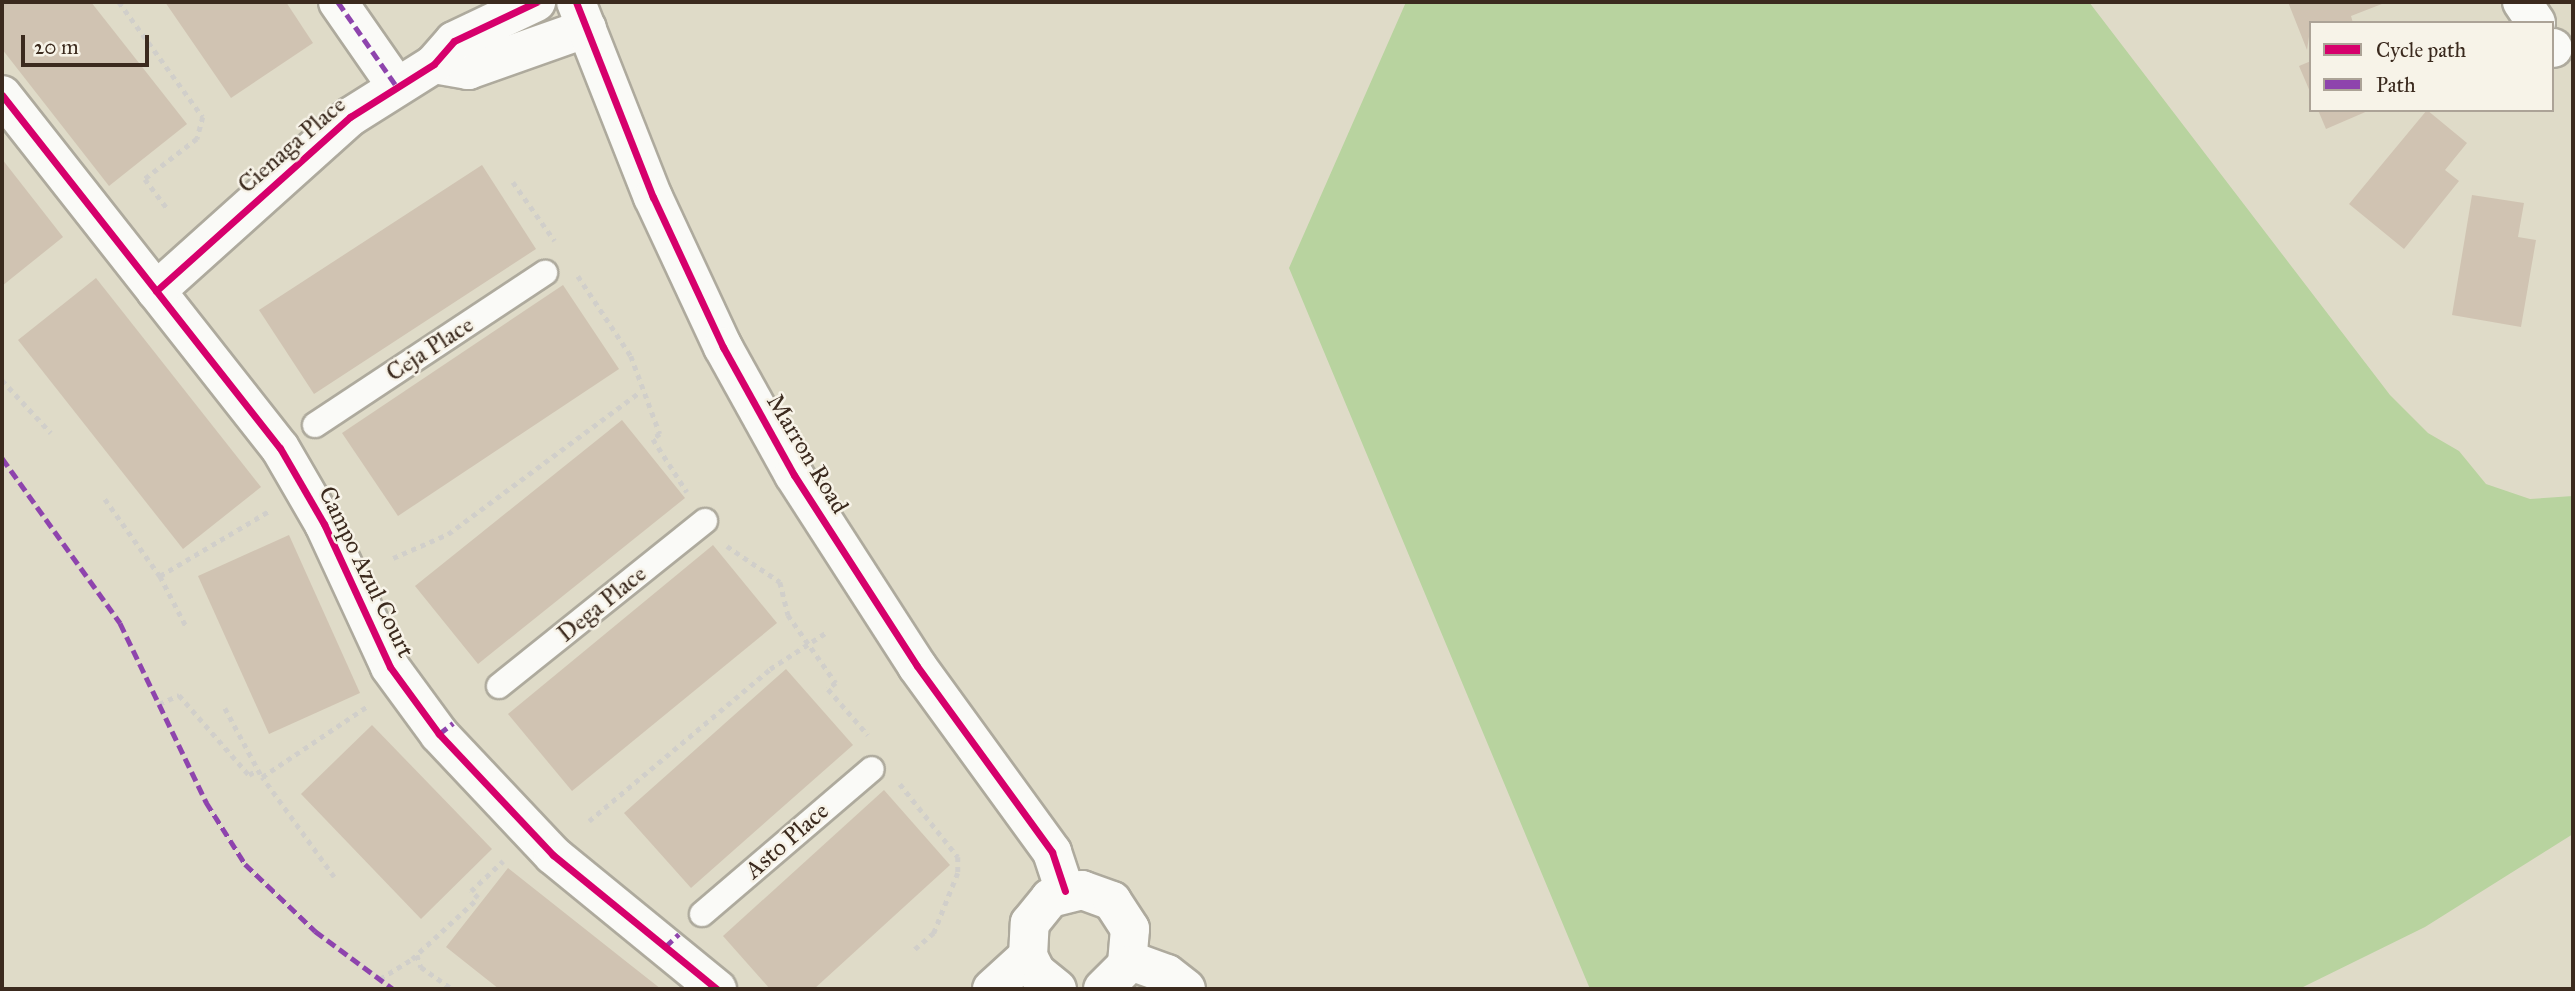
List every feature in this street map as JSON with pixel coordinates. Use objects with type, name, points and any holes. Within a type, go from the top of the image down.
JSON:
[{"type":"street","points":[[338,2],[396,84]]},
{"type":"street","name":"Cienaga Place","points":[[156,291],[396,84],[434,64],[454,41],[536,2]]},
{"type":"street","points":[[2522,2],[2535,21]]},
{"type":"street","points":[[434,64],[468,70],[581,15]]},
{"type":"street","name":"Marron Road","points":[[581,15],[653,197],[723,347],[794,475],[917,666],[1052,852],[1065,891]]},
{"type":"street","name":"Campo Azul Court","points":[[2,95],[156,291],[297,437],[324,524],[390,667],[553,855],[682,931],[717,989]]},
{"type":"street","points":[[1057,989],[1036,972],[1028,956],[1026,939],[1038,908],[1065,891],[1090,891],[1112,901],[1130,929],[1128,960],[1103,989]]},
{"type":"street","points":[[992,989],[1028,956]]},
{"type":"street","points":[[1128,960],[1167,974],[1186,989]]},
{"type":"lane","name":"Ceja Place","points":[[297,437],[555,266]]},
{"type":"lane","name":"Dega Place","points":[[499,686],[705,522]]},
{"type":"lane","name":"Asto Place","points":[[682,931],[872,769]]},
{"type":"path","points":[[119,2],[203,117],[197,139],[145,179],[168,209]]},
{"type":"path","points":[[393,558],[448,534],[646,389],[631,356],[575,271],[555,266],[558,246],[513,183]]},
{"type":"path","points":[[2,380],[51,433]]},
{"type":"path","points":[[640,392],[660,434],[653,439],[705,522],[733,554],[780,582],[788,615],[836,682],[828,688],[876,744]]},
{"type":"path","points":[[105,499],[160,576],[186,626]]},
{"type":"path","points":[[160,576],[281,505]]},
{"type":"path","points":[[589,821],[769,669],[810,646],[827,632]]},
{"type":"path","points":[[159,704],[179,695],[249,775],[257,770]]},
{"type":"path","points":[[261,777],[375,702]]},
{"type":"path","points":[[225,708],[261,777],[334,877]]},
{"type":"path","points":[[899,772],[894,777],[958,857],[958,873],[933,933],[913,951]]},
{"type":"path","points":[[380,979],[417,955],[478,898],[471,891],[510,854]]},
{"type":"path","points":[[417,955],[421,967],[452,989]]},
{"type":"green space","points":[[1406,2],[2089,2],[2390,395],[2428,433],[2459,451],[2486,484],[2530,499],[2573,496],[2573,834],[2425,927],[2299,989],[1590,989],[1289,268]]},
{"type":"building","points":[[2,2],[91,2],[187,124],[109,186],[2,49]]},
{"type":"building","points":[[165,2],[286,2],[313,43],[231,98]]},
{"type":"building","points":[[2288,2],[2387,2],[2351,16],[2352,21],[2309,21],[2307,50]]},
{"type":"building","points":[[2309,62],[2309,89],[2299,66]]},
{"type":"building","points":[[2319,112],[2365,112],[2326,129]]},
{"type":"building","points":[[2425,112],[2429,112],[2467,143],[2445,170],[2459,181],[2404,249],[2349,204]]},
{"type":"building","points":[[2,159],[63,237],[2,286]]},
{"type":"building","points":[[482,165],[536,249],[314,394],[259,310]]},
{"type":"building","points":[[2472,195],[2524,203],[2518,237],[2536,240],[2521,327],[2452,315]]},
{"type":"building","points":[[96,278],[261,487],[183,549],[18,340]]},
{"type":"building","points":[[563,285],[619,369],[398,516],[342,433]]},
{"type":"building","points":[[622,420],[685,498],[478,664],[415,586]]},
{"type":"building","points":[[289,535],[360,693],[269,734],[198,576]]},
{"type":"building","points":[[713,545],[777,623],[572,791],[508,714]]},
{"type":"building","points":[[786,669],[853,745],[691,888],[624,813]]},
{"type":"building","points":[[372,725],[492,849],[421,919],[301,794]]},
{"type":"building","points":[[884,790],[950,865],[814,989],[770,989],[723,936]]},
{"type":"building","points":[[508,868],[661,989],[499,989],[446,947]]},
{"type":"marked path","points":[[338,2],[395,84]]},
{"type":"marked path","points":[[2,458],[120,623],[206,802],[245,864],[315,931],[393,989]]},
{"type":"marked path","points":[[439,734],[453,723]]},
{"type":"marked path","points":[[665,947],[679,934]]},
{"type":"cycle path","points":[[156,291],[350,117],[434,64],[454,41],[536,2]]},
{"type":"cycle path","points":[[576,2],[653,197],[723,347],[794,475],[917,666],[1052,852],[1065,891]]},
{"type":"cycle path","points":[[2,95],[280,448],[324,524],[390,667],[439,734],[553,855],[717,989]]}]
